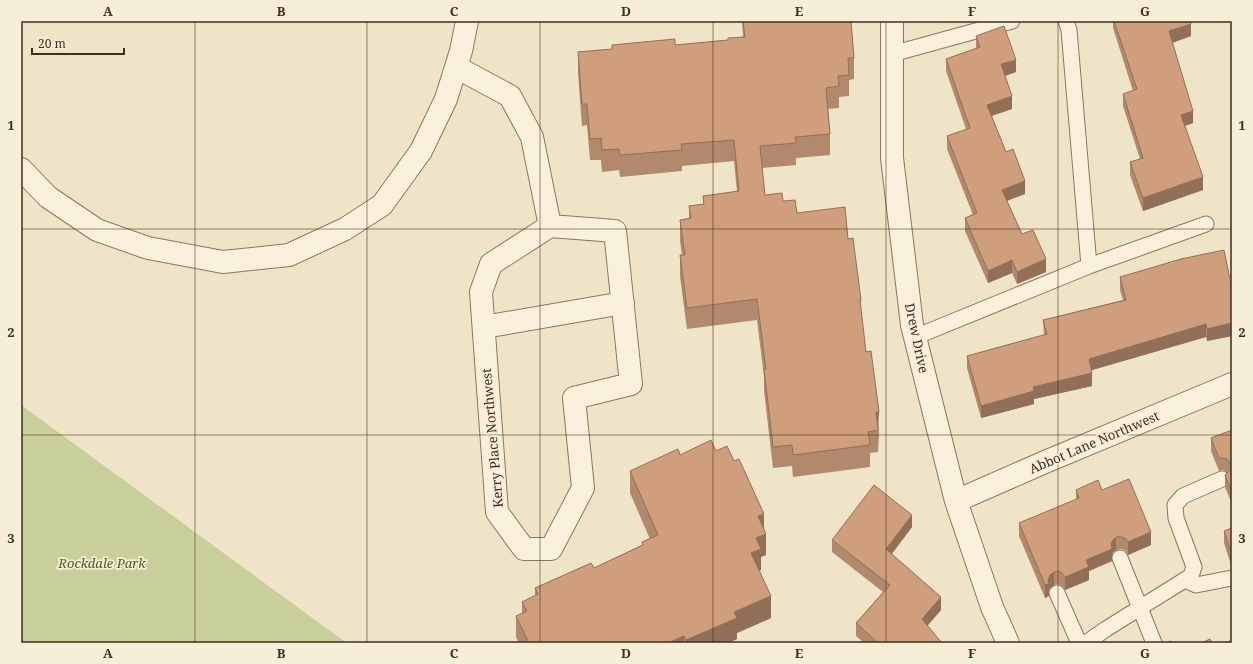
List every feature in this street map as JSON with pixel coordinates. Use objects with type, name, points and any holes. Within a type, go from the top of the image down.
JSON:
[{"type":"street","points":[[21,168],[48,197],[97,230],[148,248],[223,262],[289,255],[345,229],[382,205],[421,151],[446,99],[456,67],[467,21]]},
{"type":"street","name":"Drew Drive","points":[[892,21],[892,158],[912,325],[956,501],[992,607],[1008,643]]},
{"type":"street","points":[[456,67],[510,96],[532,137],[550,226]]},
{"type":"street","name":"Kerry Place Northwest","points":[[550,226],[615,231],[623,303],[631,384],[574,398],[583,488],[551,549],[524,549],[497,512],[481,292],[491,264],[550,226]]},
{"type":"street","points":[[484,327],[623,303]]},
{"type":"street","name":"Abbot Lane Northwest","points":[[956,501],[1232,384]]},
{"type":"lane","points":[[892,54],[1012,21]]},
{"type":"lane","points":[[1066,21],[1089,266]]},
{"type":"lane","points":[[915,337],[1089,266],[1206,224]]},
{"type":"lane","points":[[1086,643],[1191,576],[1194,567],[1176,518],[1175,505],[1183,496],[1222,479]]},
{"type":"lane","points":[[1120,558],[1154,643]]},
{"type":"lane","points":[[1185,580],[1196,585],[1232,578]]},
{"type":"lane","points":[[1057,593],[1079,643]]},
{"type":"green space","name":"Rockdale Park","points":[[21,405],[322,625],[347,643],[21,643]]},
{"type":"building","points":[[743,21],[851,21],[854,58],[848,58],[849,75],[838,76],[839,86],[826,88],[830,134],[795,137],[796,143],[760,146],[765,195],[782,193],[783,201],[795,200],[797,213],[845,207],[848,239],[853,238],[866,352],[871,351],[879,412],[876,412],[878,430],[868,432],[870,445],[793,455],[792,445],[773,447],[764,369],[766,369],[757,299],[687,308],[680,255],[685,255],[680,220],[691,218],[689,206],[704,204],[703,196],[739,191],[734,140],[681,144],[682,150],[620,155],[619,149],[602,150],[601,138],[590,139],[587,104],[582,104],[578,52],[612,49],[612,45],[675,39],[675,45],[745,37]]},
{"type":"building","points":[[1114,21],[1190,21],[1191,24],[1169,31],[1193,111],[1181,115],[1203,177],[1143,198],[1130,162],[1143,158],[1123,94],[1137,89]]},
{"type":"building","points":[[1004,26],[1016,60],[1001,64],[1012,96],[987,105],[1006,152],[1013,149],[1025,181],[1002,190],[1022,234],[1033,230],[1046,259],[1017,272],[1012,260],[988,271],[965,218],[977,213],[947,136],[970,128],[946,59],[980,47],[976,36]]},
{"type":"building","points":[[1224,250],[1232,289],[1232,323],[1207,329],[1206,324],[1089,359],[1092,373],[1033,387],[1034,391],[981,406],[967,356],[1047,334],[1043,320],[1126,300],[1120,277],[1181,259]]},
{"type":"building","points":[[1232,430],[1232,492],[1225,475],[1231,467],[1230,463],[1227,459],[1219,458],[1211,438]]},
{"type":"building","points":[[711,440],[716,451],[727,446],[734,461],[739,459],[764,514],[758,516],[766,534],[756,538],[761,549],[751,553],[771,596],[734,612],[737,618],[686,640],[684,636],[668,643],[529,643],[516,616],[527,611],[522,602],[538,594],[535,588],[591,563],[594,568],[643,545],[642,542],[658,535],[630,471],[678,449],[680,455]]},
{"type":"building","points":[[1129,479],[1151,532],[1128,542],[1122,537],[1116,537],[1111,544],[1112,549],[1086,560],[1089,567],[1065,577],[1058,571],[1054,572],[1050,575],[1048,580],[1049,584],[1045,585],[1019,523],[1079,498],[1076,490],[1098,480],[1102,490]]},
{"type":"building","points":[[874,485],[912,515],[886,549],[941,597],[922,619],[942,643],[878,643],[856,623],[890,585],[832,540]]},
{"type":"building","points":[[1232,528],[1232,555],[1224,531]]},
{"type":"building","points":[[1210,639],[1212,643],[1201,643]]},
{"type":"building","points":[[1232,640],[1232,643],[1225,643]]}]
